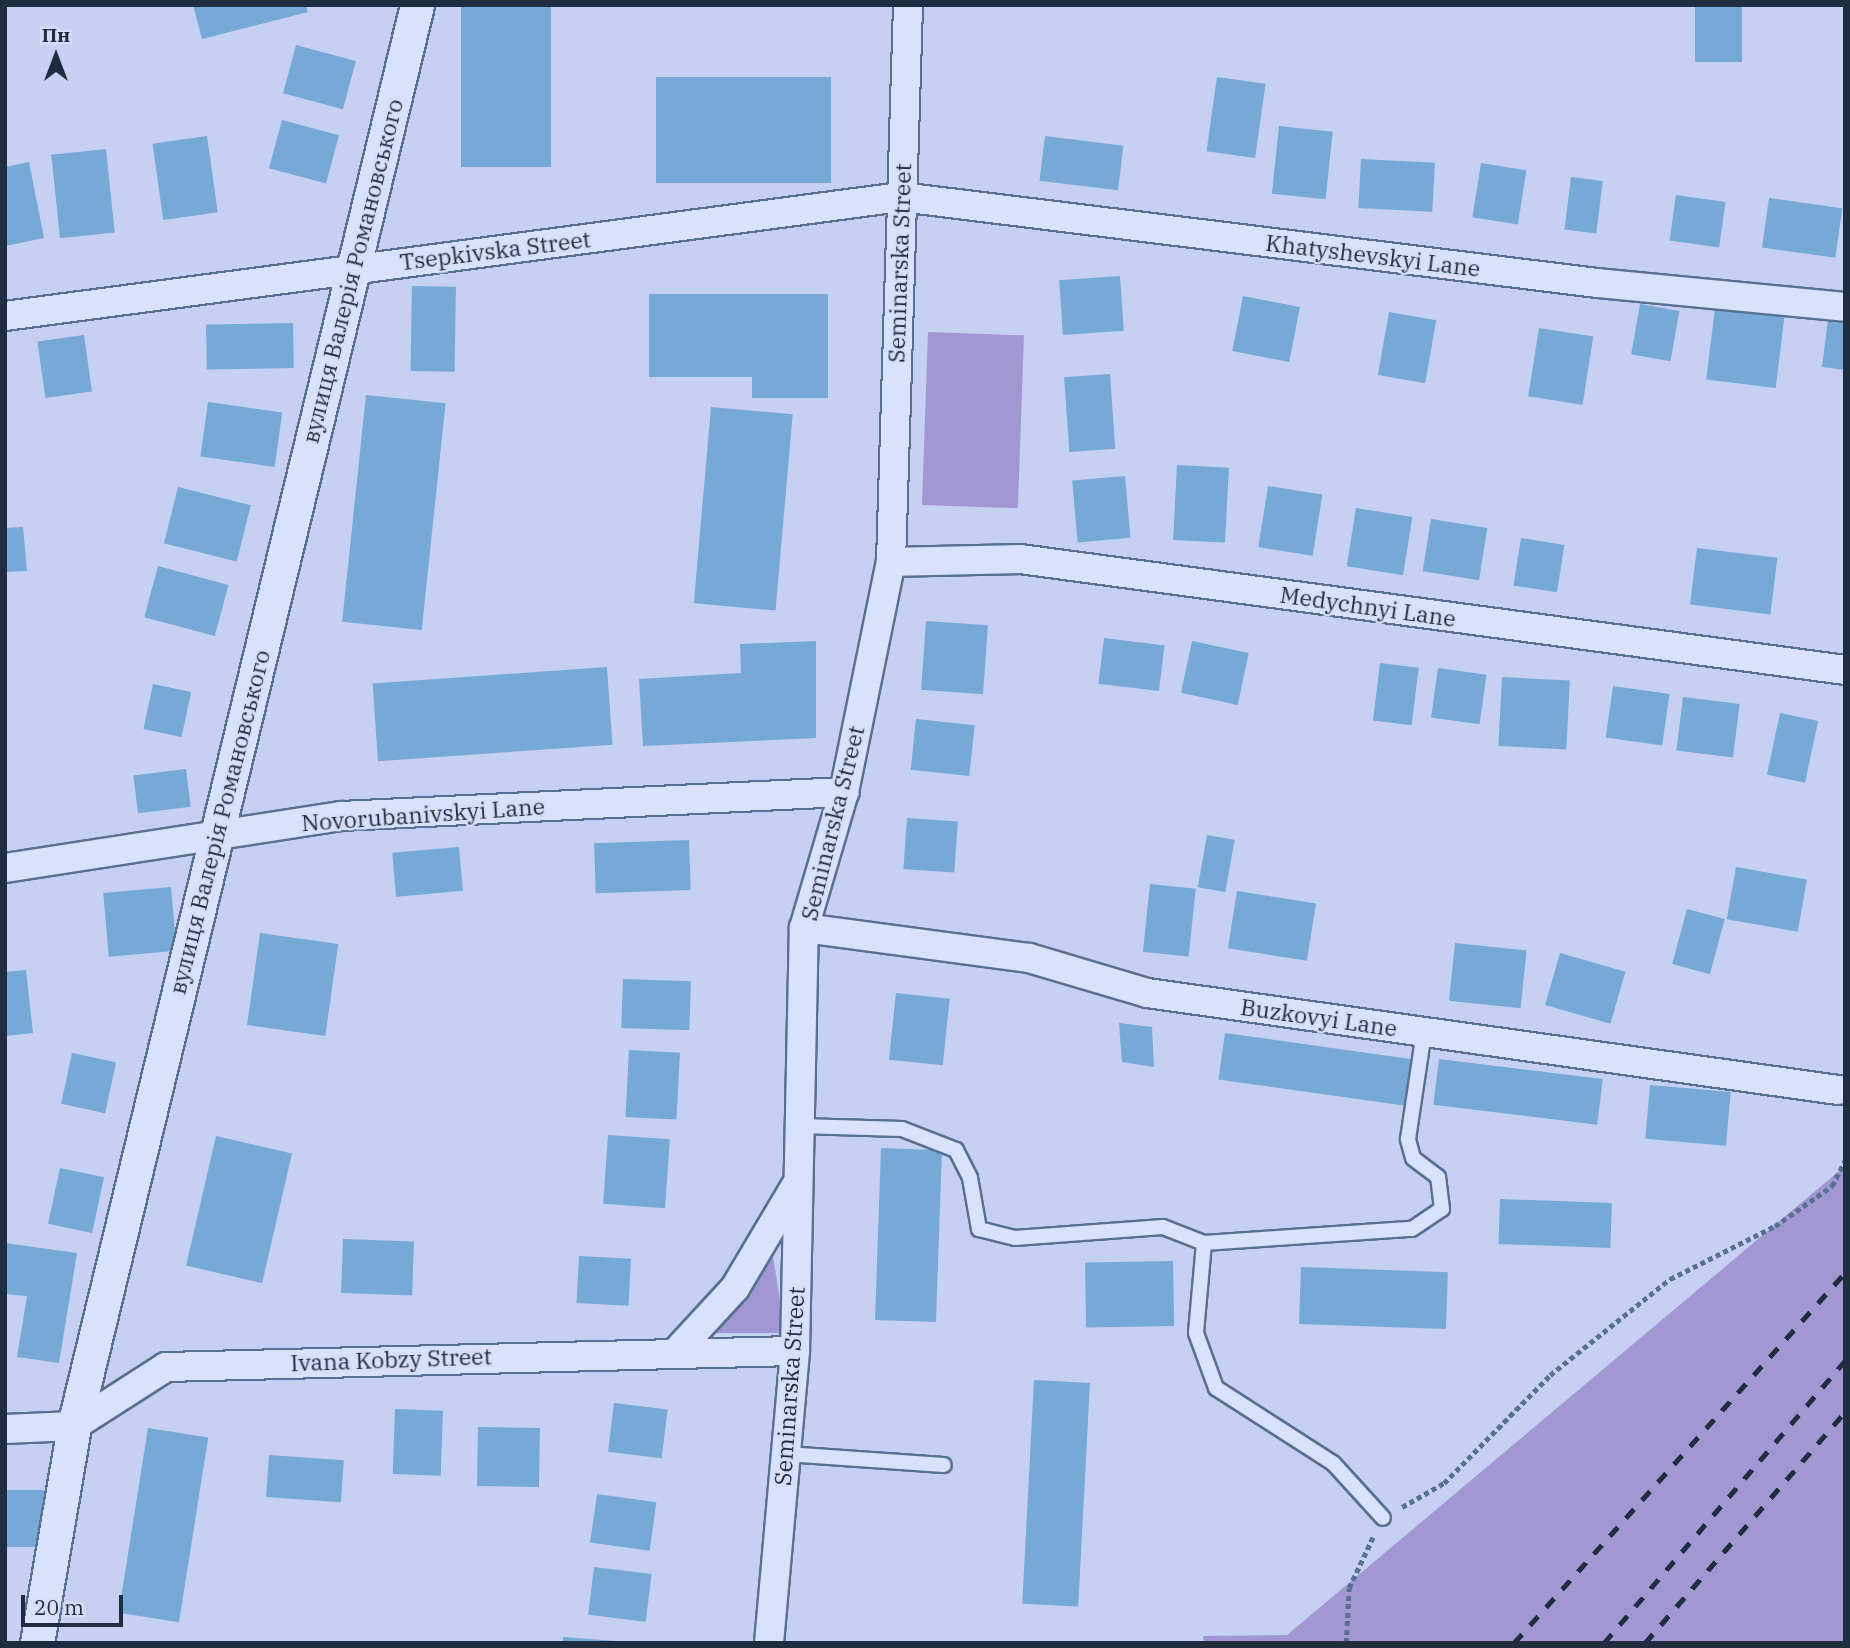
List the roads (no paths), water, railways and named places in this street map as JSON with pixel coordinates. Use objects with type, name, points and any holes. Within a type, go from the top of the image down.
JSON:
[{"type":"street","name":"вулиця Валерія Романовського","points":[[37,1643],[74,1426],[416,5]]},
{"type":"street","name":"Seminarska Street","points":[[769,1643],[795,1351],[804,928],[844,792],[891,562],[908,5]]},
{"type":"street","name":"Tsepkivska Street","points":[[5,316],[901,197]]},
{"type":"street","name":"Khatyshevskyi Lane","points":[[901,197],[1597,283],[1845,307]]},
{"type":"street","name":"Medychnyi Lane","points":[[891,562],[1020,559],[1845,670]]},
{"type":"street","name":"Novorubanivskyi Lane","points":[[5,868],[341,816],[844,792]]},
{"type":"street","name":"Buzkovyi Lane","points":[[804,928],[1029,958],[1147,993],[1838,1090]]},
{"type":"street","points":[[676,1352],[735,1288],[799,1181]]},
{"type":"street","name":"Ivana Kobzy Street","points":[[74,1426],[166,1367],[795,1351]]},
{"type":"street","points":[[5,1429],[74,1426]]},
{"type":"lane","points":[[800,1126],[902,1129],[957,1150],[970,1178],[979,1229],[1014,1238],[1163,1227],[1204,1243],[1412,1229],[1442,1209],[1437,1177],[1413,1158],[1408,1139],[1424,1032]]},
{"type":"lane","points":[[1204,1243],[1196,1333],[1216,1388],[1333,1462],[1383,1518]]},
{"type":"lane","points":[[786,1454],[944,1465]]},
{"type":"railway","points":[[1514,1643],[1845,1273]]},
{"type":"railway","points":[[1604,1643],[1845,1361]]},
{"type":"railway","points":[[1645,1643],[1845,1412]]}]
